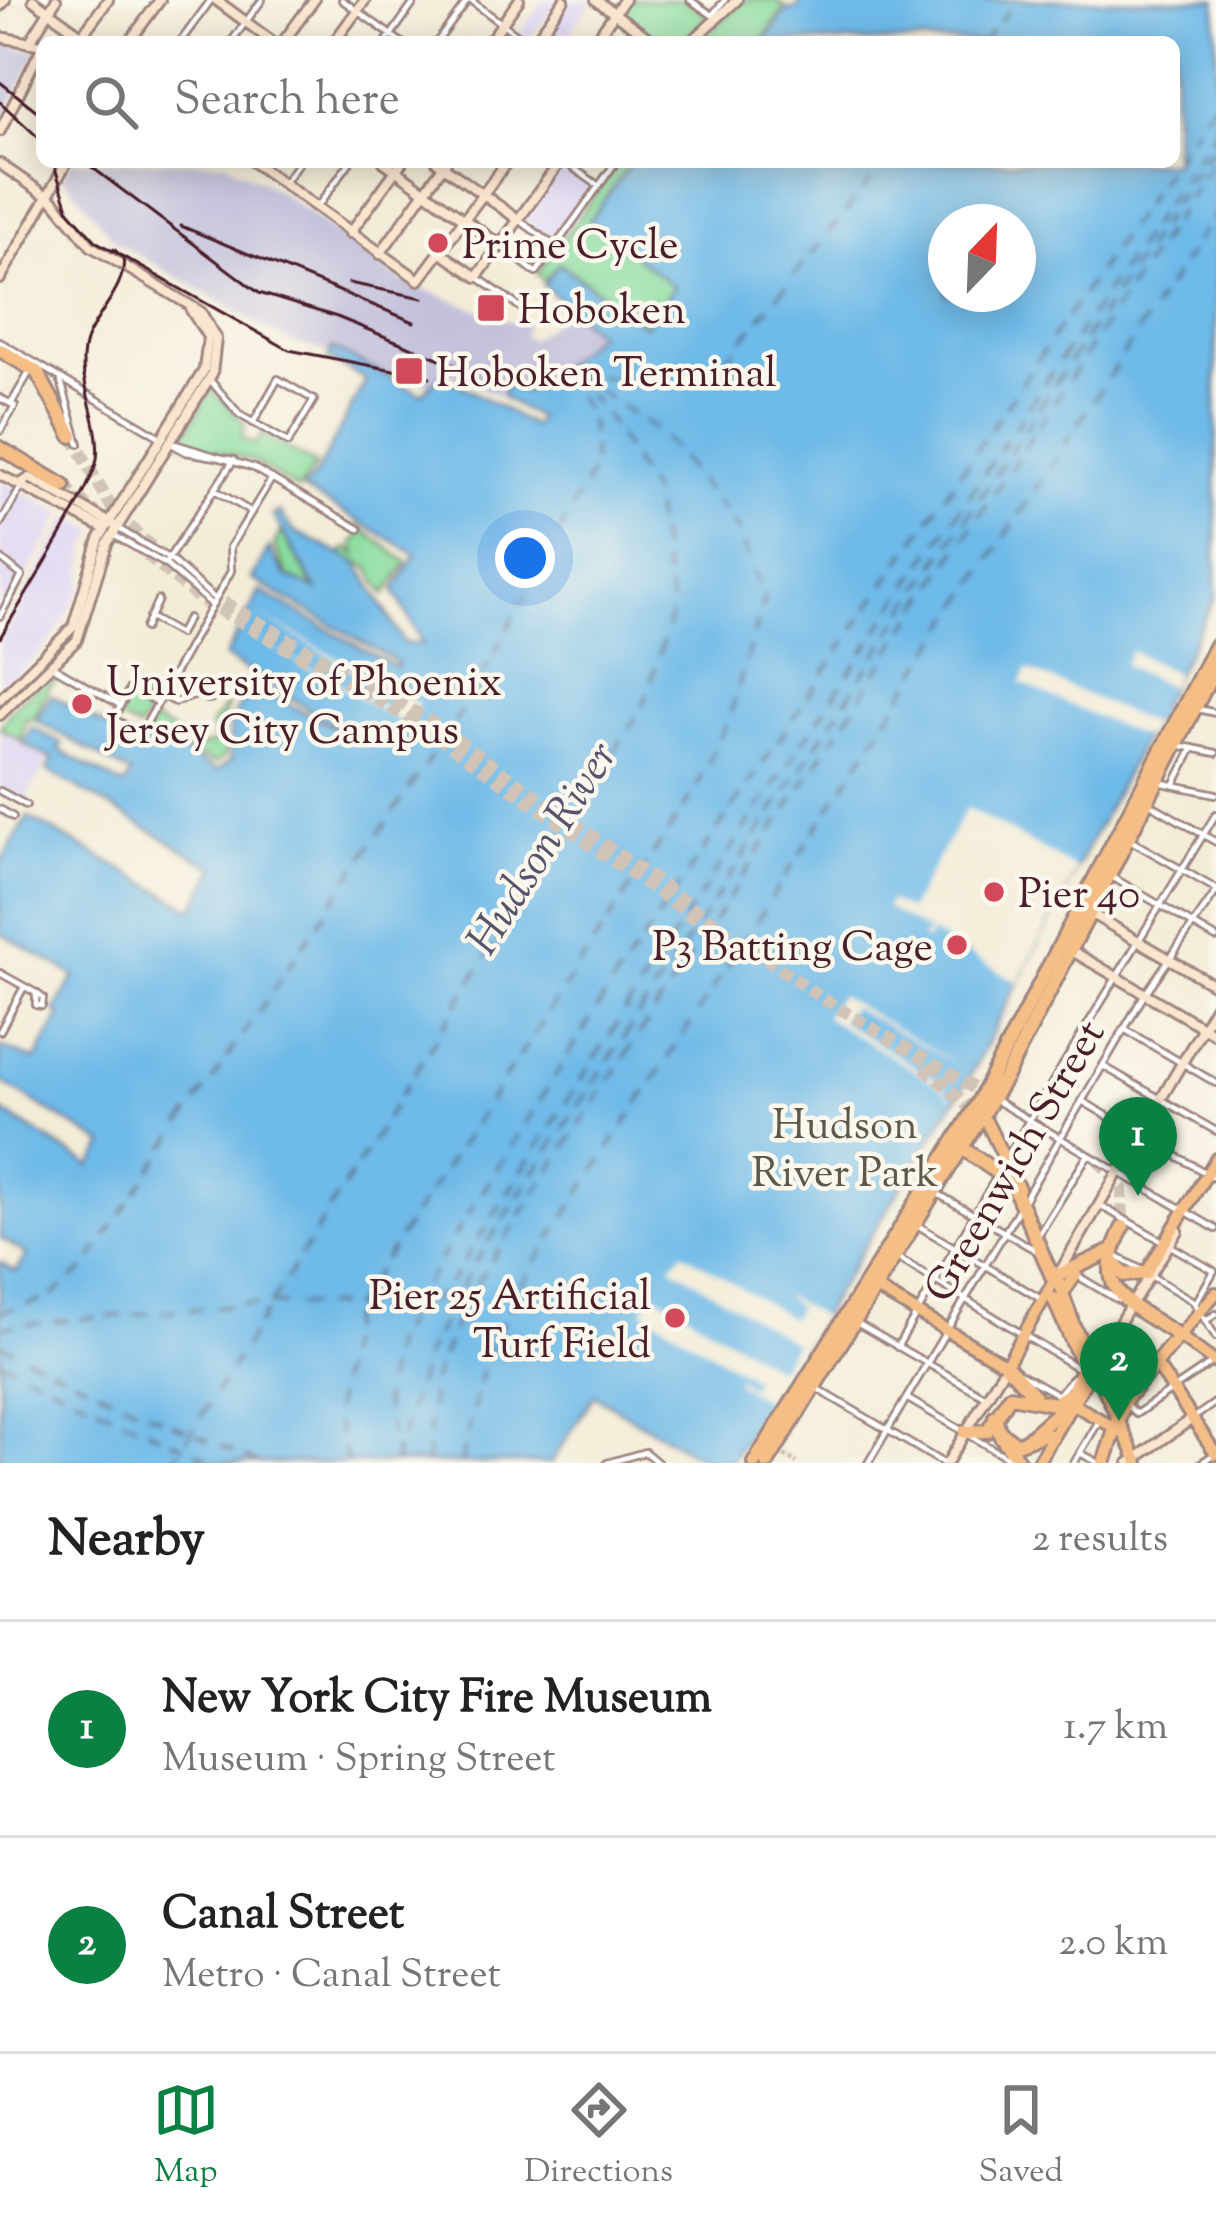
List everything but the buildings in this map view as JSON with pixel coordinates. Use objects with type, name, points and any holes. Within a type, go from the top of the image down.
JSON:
[{"type":"highway","points":[[0,346],[31,370],[57,400],[76,440]]},
{"type":"highway","points":[[0,450],[26,475],[64,486]]},
{"type":"highway","points":[[767,1463],[780,1452],[811,1385],[978,1115],[1086,911],[1216,645]]},
{"type":"highway","points":[[1086,911],[1109,876],[1215,670]]},
{"type":"highway","points":[[978,1115],[993,1099],[1067,948]]},
{"type":"highway","points":[[959,1146],[1002,1165],[1023,1202],[1083,1366],[1075,1390],[1027,1439],[1002,1433]]},
{"type":"highway","points":[[892,1254],[936,1193],[959,1146]]},
{"type":"highway","points":[[1101,1463],[1120,1427],[1125,1400],[1179,1336],[1130,1306],[1110,1278],[1110,1255],[1123,1227]]},
{"type":"highway","points":[[1053,1292],[1110,1255]]},
{"type":"highway","points":[[1110,1255],[1121,1274],[1149,1274]]},
{"type":"highway","points":[[1076,1275],[1110,1255]]},
{"type":"highway","points":[[754,1463],[855,1322],[872,1286]]},
{"type":"highway","points":[[1005,1364],[1022,1388],[1064,1400]]},
{"type":"highway","points":[[965,1432],[987,1431],[997,1410],[1014,1395],[1064,1400]]},
{"type":"highway","points":[[997,1410],[1002,1433],[1019,1463]]},
{"type":"highway","points":[[1002,1433],[1021,1445],[1044,1434],[1052,1438]]},
{"type":"main road","points":[[978,1115],[1002,1165]]},
{"type":"main road","points":[[1149,1274],[1212,1176],[1216,1159]]},
{"type":"main road","points":[[1023,1202],[1040,1234],[1053,1292],[1072,1318],[1095,1366],[1134,1462]]},
{"type":"main road","points":[[872,1286],[1005,1364],[1053,1292],[1076,1275]]},
{"type":"main road","points":[[1215,1361],[1179,1336],[1216,1292]]},
{"type":"main road","points":[[1111,1338],[1154,1365],[1216,1453]]},
{"type":"main road","points":[[1037,1463],[1052,1438],[1064,1400],[1095,1366]]},
{"type":"main road","points":[[1064,1400],[1120,1427]]},
{"type":"street","points":[[41,4],[56,0]]},
{"type":"street","points":[[82,36],[108,0]]},
{"type":"street","points":[[133,36],[160,0]]},
{"type":"street","points":[[185,36],[213,0],[265,36]]},
{"type":"street","points":[[236,36],[262,0]]},
{"type":"street","points":[[288,36],[314,0]]},
{"type":"street","points":[[343,0],[391,35],[416,0]]},
{"type":"street","points":[[338,36],[365,0]]},
{"type":"street","points":[[442,36],[469,0],[521,36]]},
{"type":"street","points":[[493,36],[519,0]]},
{"type":"street","points":[[535,36],[564,0]]},
{"type":"street","points":[[596,0],[644,36]]},
{"type":"street","points":[[598,36],[624,0]]},
{"type":"street","points":[[690,0],[712,15],[724,0]]},
{"type":"street","points":[[698,36],[737,0]]},
{"type":"street","points":[[41,4],[77,36]]},
{"type":"street","points":[[29,43],[41,4]]},
{"type":"street","points":[[0,37],[36,45]]},
{"type":"street","points":[[0,131],[36,58]]},
{"type":"street","points":[[0,164],[47,196],[84,240],[202,321],[209,352],[205,377],[111,529],[75,624],[0,699]]},
{"type":"street","points":[[0,279],[5,260],[63,168]]},
{"type":"street","points":[[261,168],[420,280],[502,168]]},
{"type":"street","points":[[283,184],[295,168]]},
{"type":"street","points":[[316,208],[346,168]]},
{"type":"street","points":[[350,233],[398,168]]},
{"type":"street","points":[[401,168],[536,273],[612,168]]},
{"type":"street","points":[[380,254],[439,168]]},
{"type":"street","points":[[449,168],[555,246]]},
{"type":"street","points":[[477,277],[558,168]]},
{"type":"street","points":[[572,168],[599,186]]},
{"type":"street","points":[[47,196],[86,249],[140,277]]},
{"type":"street","points":[[36,217],[58,216]]},
{"type":"street","points":[[441,253],[521,308]]},
{"type":"street","points":[[0,346],[165,440],[234,460],[359,529]]},
{"type":"street","points":[[0,430],[31,370]]},
{"type":"street","points":[[205,377],[254,423],[290,442],[314,400],[278,379],[254,423]]},
{"type":"street","points":[[61,379],[76,440]]},
{"type":"street","points":[[0,398],[13,405]]},
{"type":"street","points":[[168,562],[234,460]]},
{"type":"street","points":[[0,524],[26,475]]},
{"type":"street","points":[[0,476],[26,475],[168,562],[214,602]]},
{"type":"street","points":[[200,694],[180,700],[161,696],[132,687],[113,719],[138,734],[161,696],[232,569],[230,547],[272,478]]},
{"type":"street","points":[[215,490],[251,512]]},
{"type":"street","points":[[0,715],[52,666],[85,626],[111,529]]},
{"type":"street","points":[[0,558],[22,574],[0,616]]},
{"type":"street","points":[[145,628],[158,600]]},
{"type":"street","points":[[149,617],[179,634],[186,623],[196,632]]},
{"type":"street","points":[[52,666],[120,704]]},
{"type":"street","points":[[1195,708],[1216,713]]},
{"type":"street","points":[[1177,745],[1216,753]]},
{"type":"street","points":[[1174,785],[1192,748]]},
{"type":"street","points":[[1158,782],[1216,794]]},
{"type":"street","points":[[0,791],[26,805]]},
{"type":"street","points":[[1147,802],[1216,842]]},
{"type":"street","points":[[0,809],[13,817]]},
{"type":"street","points":[[897,1347],[1216,814]]},
{"type":"street","points":[[1128,839],[1216,891]]},
{"type":"street","points":[[1109,876],[1216,938]]},
{"type":"street","name":"Greenwich Street","points":[[868,1463],[1145,994],[1216,891]]},
{"type":"street","points":[[1086,911],[1216,986]]},
{"type":"street","points":[[1067,948],[1216,1035]]},
{"type":"street","points":[[0,973],[36,994]]},
{"type":"street","points":[[2,1025],[24,987]]},
{"type":"street","points":[[916,1224],[985,1266],[1053,1292],[1216,1004]]},
{"type":"street","points":[[1124,1029],[1216,1083]]},
{"type":"street","points":[[1103,1066],[1216,1131]]},
{"type":"street","points":[[993,1099],[1216,1229]]},
{"type":"street","points":[[1082,1101],[1212,1176]]},
{"type":"street","points":[[1040,1234],[1088,1155]]},
{"type":"street","points":[[936,1193],[1042,1253]]},
{"type":"street","points":[[1100,1205],[1214,1271],[1200,1312]]},
{"type":"street","points":[[892,1254],[1076,1364],[1064,1400]]},
{"type":"street","points":[[1095,1366],[1149,1274],[1200,1312],[1216,1337]]},
{"type":"street","points":[[1076,1275],[1130,1306]]},
{"type":"street","points":[[1200,1312],[1216,1313]]},
{"type":"street","points":[[855,1322],[986,1397]]},
{"type":"street","points":[[1125,1400],[1135,1415],[1215,1361]]},
{"type":"street","points":[[811,1385],[945,1463],[1005,1364]]},
{"type":"street","points":[[907,1398],[1019,1463]]},
{"type":"street","points":[[1134,1462],[1216,1402]]},
{"type":"street","points":[[1074,1463],[1100,1418]]},
{"type":"street","points":[[607,1463],[650,1453],[658,1463]]},
{"type":"street","points":[[1080,1453],[1101,1463]]},
{"type":"street","points":[[1201,1463],[1216,1453]]},
{"type":"shaded area","points":[[544,0],[559,0],[532,36],[519,34]]},
{"type":"shaded area","points":[[569,0],[593,0],[567,36],[542,36]]},
{"type":"shaded area","points":[[0,43],[36,51],[36,53],[0,125]]},
{"type":"shaded area","points":[[68,168],[237,168],[280,192],[402,281],[513,323],[518,317],[527,323],[523,336],[531,339],[570,310],[597,332],[543,382],[525,392],[514,387],[501,393],[503,398],[444,370],[435,385],[387,375],[332,348],[329,352],[288,341],[115,241],[63,176]]},
{"type":"shaded area","points":[[560,168],[569,168],[595,187],[555,243],[523,219]]},
{"type":"shaded area","points":[[0,481],[63,513],[0,623]]},
{"type":"shaded area","points":[[70,516],[96,531],[87,548],[81,590],[51,641],[0,692],[0,641]]},
{"type":"shaded area","points":[[0,728],[48,761],[25,801],[0,787]]},
{"type":"green space","points":[[630,0],[683,0],[710,17],[690,36],[653,36],[622,14]]},
{"type":"green space","points":[[745,0],[775,0],[785,7],[765,36],[704,36]]},
{"type":"green space","points":[[615,168],[627,168],[589,221],[675,285],[647,325],[559,263],[544,282],[537,273]]},
{"type":"green space","points":[[211,389],[245,424],[242,438],[255,445],[262,434],[316,465],[298,490],[251,460],[181,442]]},
{"type":"green space","points":[[357,525],[407,562],[385,595],[368,567],[340,554],[347,548],[357,554],[353,544],[363,532]]},
{"type":"green space","points":[[281,531],[315,589],[288,576],[274,545]]},
{"type":"green space","points":[[51,674],[59,679],[50,685],[34,718],[26,720],[21,740],[0,728],[12,708]]},
{"type":"green space","points":[[132,692],[154,704],[139,730],[117,718]]},
{"type":"green space","points":[[227,704],[221,730],[226,755],[214,764],[168,740],[144,737],[153,720],[200,747],[215,743],[211,724]]},
{"type":"water","name":"Hudson River","points":[[802,0],[1216,0],[1216,596],[1159,708],[1162,718],[1152,722],[970,1076],[730,1463],[709,1463],[594,1395],[551,1463],[0,1463],[0,1262],[16,1272],[27,1255],[0,1238],[0,1110],[91,1166],[105,1145],[0,1081],[0,1047],[36,1060],[61,1015],[55,1011],[75,976],[0,933],[0,864],[28,817],[193,909],[215,868],[47,770],[53,760],[23,743],[32,727],[62,744],[59,750],[124,786],[131,774],[36,720],[51,695],[123,736],[177,749],[216,771],[231,760],[230,724],[251,685],[360,741],[225,657],[260,591],[397,668],[397,662],[252,579],[269,548],[285,575],[317,590],[273,515],[279,512],[294,531],[358,563],[404,643],[423,644],[394,590],[416,554],[302,489],[315,476],[366,380],[328,358],[332,348],[422,394],[441,374],[533,426],[538,418],[503,398],[504,384],[525,392],[540,379],[543,382],[597,333],[543,285],[559,264],[645,326],[675,287],[589,221],[628,168],[1180,168],[1180,36],[768,36],[788,9],[796,9]]},
{"type":"pier","points":[[250,609],[419,704],[407,725],[240,630],[388,710],[396,697]]},
{"type":"pier","points":[[1131,651],[1176,674],[1170,687],[1124,665]]},
{"type":"pier","points":[[1028,669],[1151,724],[1144,738],[1021,683]]},
{"type":"pier","name":"Pier 40","points":[[967,808],[1077,869],[1018,982],[931,933],[926,941],[921,938],[929,932],[886,908],[890,901],[909,910]]},
{"type":"pier","points":[[839,995],[972,1073],[852,1007],[841,1021],[940,1082],[955,1101],[939,1085],[825,1017]]},
{"type":"pier","points":[[683,1252],[791,1319],[798,1308],[781,1293],[821,1317],[768,1402],[736,1382],[738,1378],[749,1387],[754,1379],[643,1310],[654,1293],[778,1369],[794,1343],[671,1266]]},
{"type":"ferry route","points":[[988,36],[1017,0]]},
{"type":"ferry route","points":[[1180,150],[1216,97]]},
{"type":"ferry route","points":[[0,1327],[246,1304],[425,1308],[449,1284],[697,900],[1216,128]]},
{"type":"ferry route","points":[[393,1463],[427,1351],[472,1267],[1216,140]]},
{"type":"ferry route","points":[[427,1463],[432,1382],[464,1302],[1216,155]]},
{"type":"ferry route","points":[[571,369],[631,383],[681,382],[725,361],[881,168]]},
{"type":"ferry route","points":[[397,1463],[383,1399],[392,1345],[432,1272],[614,982],[1168,168]]},
{"type":"ferry route","points":[[461,1463],[485,1358],[521,1285],[1216,211]]},
{"type":"ferry route","points":[[347,1463],[334,1412],[350,1311],[695,791],[729,718],[764,599],[736,526],[659,432],[563,367]]},
{"type":"ferry route","points":[[0,1312],[49,1298],[84,1269],[470,699],[593,469],[591,425],[564,368]]},
{"type":"ferry route","points":[[172,1463],[645,702],[672,610],[651,492],[605,414],[568,373]]},
{"type":"ferry route","points":[[0,1344],[258,1463]]},
{"type":"ferry route","points":[[0,1360],[219,1463]]},
{"type":"tunnel","points":[[72,436],[114,512],[160,554]]},
{"type":"tunnel","points":[[64,486],[198,598],[421,725],[725,940]]},
{"type":"tunnel","points":[[208,593],[426,718],[820,997],[992,1099]]},
{"type":"tunnel","points":[[924,1067],[980,1117]]},
{"type":"tunnel","points":[[1098,1160],[1122,1188],[1123,1227]]},
{"type":"tunnel","points":[[784,1455],[797,1463]]},
{"type":"tram line","points":[[0,102],[36,135]]},
{"type":"tram line","points":[[55,168],[69,211],[97,242],[289,350],[430,377]]},
{"type":"tram line","points":[[0,638],[69,520],[97,459],[83,356],[90,331],[121,279],[123,258],[114,249]]},
{"type":"railway","points":[[0,82],[36,110]]},
{"type":"railway","points":[[93,168],[259,293],[337,317],[472,372]]},
{"type":"railway","points":[[181,226],[414,322]]},
{"type":"railway","points":[[349,283],[423,298]]},
{"type":"place","name":"Prime Cycle","points":[[438,243]]},
{"type":"place","name":"Hoboken","points":[[491,308]]},
{"type":"place","name":"Hoboken Terminal","points":[[409,371]]},
{"type":"place","name":"University of Phoenix Jersey City Campus","points":[[82,704]]},
{"type":"place","name":"Pier 40","points":[[994,892]]},
{"type":"place","name":"P3 Batting Cage","points":[[957,945]]},
{"type":"place","name":"New York City Fire Museum","points":[[1138,1196]]},
{"type":"place","name":"Pier 25 Artificial Turf Field","points":[[675,1318]]},
{"type":"place","name":"Canal Street","points":[[1119,1421]]},
{"type":"park label","name":"Hudson River Park","points":[[845,1147]]}]
